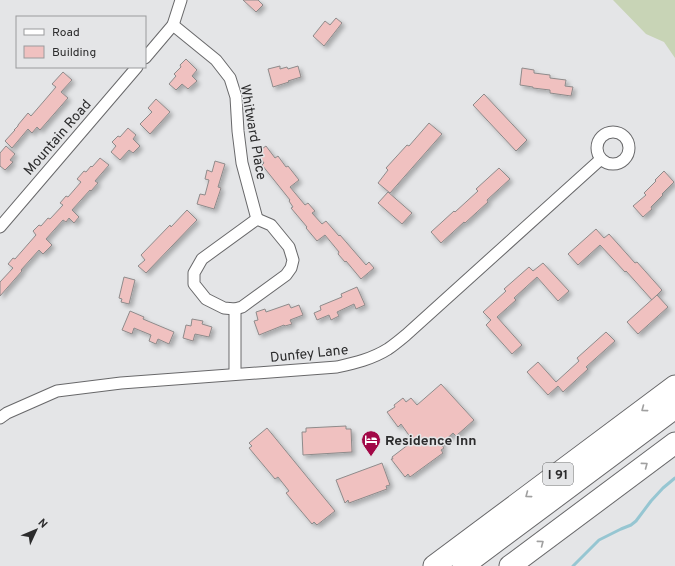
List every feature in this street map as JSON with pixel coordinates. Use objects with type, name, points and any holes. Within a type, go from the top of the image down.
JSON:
[{"type":"highway","name":"I 91","points":[[433,564],[675,386]]},
{"type":"highway","points":[[463,566],[675,408]]},
{"type":"highway","points":[[480,566],[675,420]]},
{"type":"highway","points":[[510,566],[675,443]]},
{"type":"street","points":[[146,57],[173,25],[181,0]]},
{"type":"street","name":"Whitward Place","points":[[173,25],[216,60],[230,78],[236,97],[242,163],[257,219]]},
{"type":"street","name":"Mountain Road","points":[[0,227],[136,68]]},
{"type":"street","name":"Dunfey Lane","points":[[0,418],[7,413],[57,391],[235,374],[337,367],[362,361],[374,356],[388,349],[406,335],[601,159]]},
{"type":"street","points":[[257,219],[271,225],[289,247],[293,260],[291,268],[286,276],[242,307],[235,309],[224,308],[206,299],[194,284],[194,273],[202,259],[257,219]]},
{"type":"street","points":[[235,309],[235,374]]},
{"type":"green space","points":[[613,0],[675,0],[675,58],[664,42],[646,34]]},
{"type":"building","points":[[243,0],[258,0],[263,5],[256,12]]},
{"type":"building","points":[[336,18],[342,23],[324,46],[313,36],[325,21],[330,25]]},
{"type":"building","points":[[186,59],[197,70],[192,76],[197,81],[188,89],[182,84],[176,90],[169,84],[176,76],[174,74],[181,67],[180,65]]},
{"type":"building","points":[[280,66],[280,69],[287,67],[288,69],[298,66],[301,77],[273,87],[268,69]]},
{"type":"building","points":[[522,68],[534,70],[534,73],[550,75],[550,78],[566,80],[565,86],[573,87],[571,96],[550,93],[550,90],[520,85]]},
{"type":"building","points":[[63,72],[72,80],[61,92],[68,98],[40,130],[37,127],[32,133],[28,129],[12,148],[5,141],[28,113],[31,116],[56,87],[52,84]]},
{"type":"building","points":[[484,94],[527,140],[516,151],[473,105]]},
{"type":"building","points":[[156,99],[170,112],[150,134],[140,124],[152,112],[148,108]]},
{"type":"building","points":[[429,123],[442,134],[390,193],[378,183],[388,170],[386,168],[407,145],[409,146]]},
{"type":"building","points":[[128,128],[136,135],[133,139],[140,146],[133,153],[129,150],[120,160],[111,152],[116,146],[112,142],[118,136],[120,137]]},
{"type":"building","points":[[6,146],[15,154],[10,160],[13,162],[5,170],[0,166],[0,153]]},
{"type":"building","points":[[266,146],[275,158],[278,156],[286,167],[288,166],[299,180],[290,187],[305,205],[308,203],[315,211],[312,213],[322,224],[326,221],[366,265],[369,262],[374,268],[361,279],[338,254],[339,252],[325,235],[317,241],[291,208],[293,207],[289,201],[290,200],[262,165],[264,163],[256,153]]},
{"type":"building","points":[[100,158],[109,165],[95,181],[98,183],[72,210],[79,217],[74,223],[69,218],[66,222],[63,220],[46,239],[52,245],[43,254],[39,250],[0,296],[0,282],[13,268],[8,264],[13,258],[15,259],[36,235],[33,231],[39,225],[41,226],[48,218],[50,219],[63,205],[60,203],[66,196],[68,197],[81,182],[77,179],[84,171],[86,172],[91,166],[92,167]]},
{"type":"building","points":[[215,161],[225,164],[218,187],[221,188],[214,209],[197,204],[200,194],[205,195],[209,180],[205,179],[207,170],[212,172]]},
{"type":"building","points":[[499,168],[510,179],[487,200],[488,202],[441,243],[431,232],[478,191],[476,189]]},
{"type":"building","points":[[664,171],[674,182],[651,207],[652,209],[643,217],[633,206],[646,195],[644,193]]},
{"type":"building","points":[[388,192],[412,213],[402,224],[378,203]]},
{"type":"building","points":[[187,210],[197,220],[146,273],[138,266],[145,260],[141,255]]},
{"type":"building","points":[[596,229],[604,238],[609,234],[662,290],[652,300],[600,245],[578,265],[568,254]]},
{"type":"building","points":[[543,263],[569,291],[558,301],[537,277],[514,298],[516,300],[497,317],[522,345],[512,354],[486,325],[491,320],[483,312],[506,291],[504,289],[529,267],[533,271]]},
{"type":"building","points":[[124,277],[135,280],[129,304],[121,302],[122,299],[119,298]]},
{"type":"building","points":[[357,287],[365,305],[356,309],[354,304],[337,312],[339,316],[331,320],[329,315],[317,320],[314,313],[321,310],[320,306],[342,297],[341,294]]},
{"type":"building","points":[[657,295],[668,307],[638,334],[627,322]]},
{"type":"building","points":[[289,304],[291,308],[299,305],[303,315],[290,320],[292,324],[284,325],[259,335],[254,321],[258,320],[256,312],[265,309],[266,312]]},
{"type":"building","points":[[130,311],[144,317],[143,319],[174,332],[169,344],[158,339],[156,344],[149,341],[151,335],[134,328],[132,334],[122,330]]},
{"type":"building","points":[[192,319],[203,321],[202,324],[212,327],[209,337],[195,334],[193,341],[183,338],[186,325],[191,326]]},
{"type":"building","points":[[606,332],[615,341],[586,367],[588,369],[563,392],[558,386],[548,395],[527,372],[538,362],[556,382],[579,361],[577,358]]},
{"type":"building","points":[[441,384],[474,420],[456,436],[453,433],[441,444],[444,448],[441,450],[443,453],[410,477],[408,474],[405,477],[391,459],[393,459],[392,457],[413,441],[401,424],[398,427],[387,412],[395,407],[394,405],[403,398],[406,402],[411,398],[417,405]]},
{"type":"building","points":[[346,426],[346,429],[351,429],[352,452],[303,455],[302,432],[306,432],[306,428]]},
{"type":"building","points":[[267,428],[335,511],[317,525],[314,522],[312,524],[286,493],[289,491],[278,477],[275,479],[249,448],[252,446],[249,443]]},
{"type":"building","points":[[382,463],[390,485],[386,486],[387,489],[349,503],[348,500],[345,503],[336,480]]},
{"type":"waterway","points":[[573,566],[599,540],[631,525],[636,521],[651,501],[675,478]]},
{"type":"place","name":"Residence Inn","points":[[371,457]]}]
